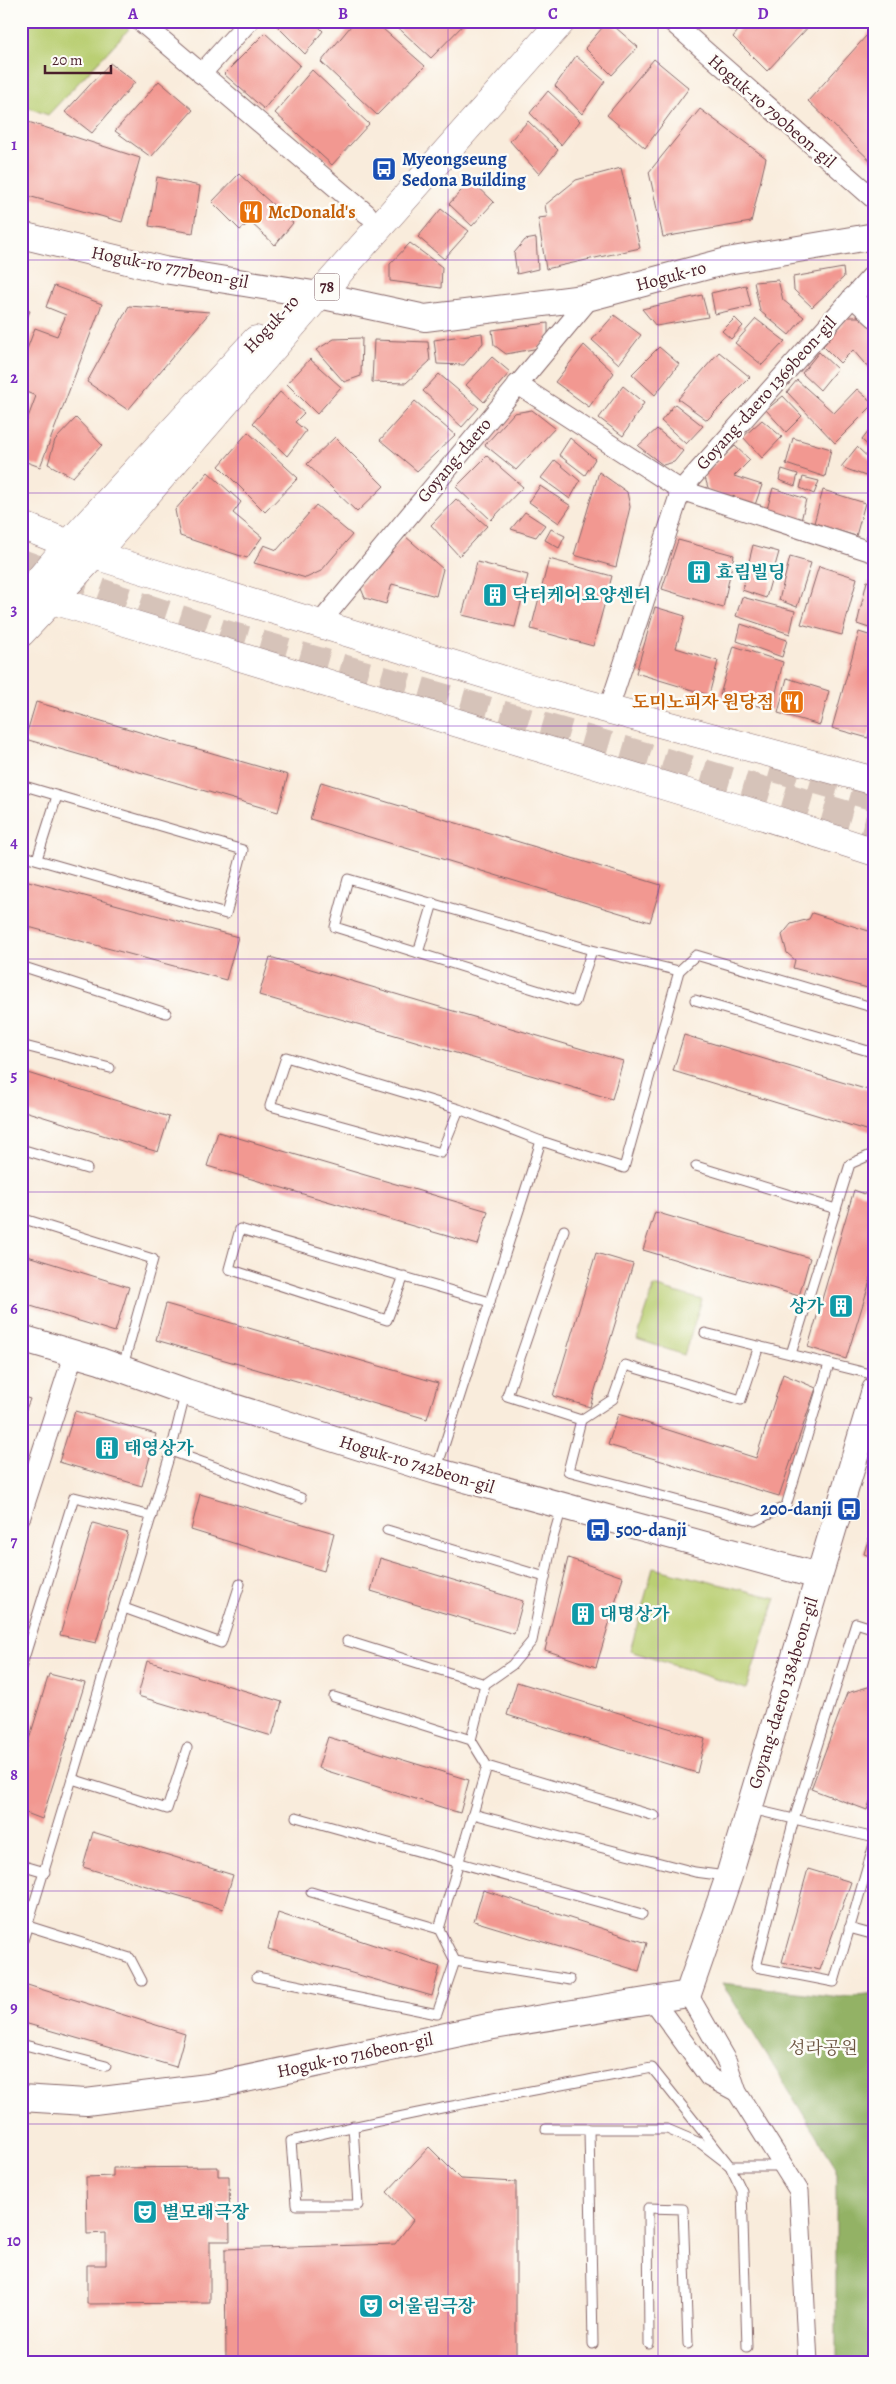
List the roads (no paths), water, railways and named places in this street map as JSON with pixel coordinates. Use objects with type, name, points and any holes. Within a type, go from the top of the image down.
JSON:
[{"type":"main road","name":"Hoguk-ro","points":[[32,594],[94,554],[310,294],[368,214],[537,21]]},
{"type":"main road","name":"Hoguk-ro","points":[[21,634],[32,594],[68,544],[310,294],[562,21]]},
{"type":"main road","points":[[21,525],[68,544]]},
{"type":"main road","points":[[94,554],[319,624],[608,710],[875,781]]},
{"type":"main road","points":[[32,594],[875,852]]},
{"type":"main road","points":[[845,843],[875,844]]},
{"type":"street","points":[[140,21],[368,214]]},
{"type":"street","points":[[201,74],[249,21]]},
{"type":"street","name":"Hoguk-ro 790beon-gil","points":[[671,21],[875,200]]},
{"type":"street","name":"Hoguk-ro 777beon-gil","points":[[21,235],[164,270],[310,294]]},
{"type":"street","name":"Hoguk-ro","points":[[310,294],[425,318],[590,297],[727,261],[875,236]]},
{"type":"street","name":"Goyang-daero 1369beon-gil","points":[[608,710],[681,490],[875,272]]},
{"type":"street","name":"Goyang-daero","points":[[319,624],[590,297]]},
{"type":"street","points":[[852,297],[875,318]]},
{"type":"street","name":"Goyang-daero 1369beon-gil","points":[[517,384],[681,490],[875,553]]},
{"type":"street","points":[[68,544],[94,554]]},
{"type":"street","name":"Hoguk-ro 742beon-gil","points":[[21,1338],[123,1368],[186,1392],[436,1471],[818,1576]]},
{"type":"street","points":[[21,1516],[74,1353]]},
{"type":"street","name":"Goyang-daero 1384beon-gil","points":[[688,1994],[729,1876],[818,1576],[870,1420],[875,1390]]},
{"type":"street","points":[[688,1994],[728,2062],[737,2092],[799,2191],[808,2363]]},
{"type":"street","name":"Hoguk-ro 716beon-gil","points":[[21,2098],[86,2102],[208,2087],[488,2027],[688,1994]]},
{"type":"street","points":[[653,2000],[709,2077],[737,2092]]},
{"type":"lane","points":[[21,786],[242,850],[226,914],[21,855]]},
{"type":"lane","points":[[37,860],[57,796]]},
{"type":"lane","points":[[592,950],[575,1002],[335,927],[348,879],[592,950],[679,971]]},
{"type":"lane","points":[[418,953],[433,904]]},
{"type":"lane","points":[[459,1109],[441,1153],[270,1106],[286,1057],[459,1109],[541,1141],[624,1168],[679,971],[696,955],[875,1008]]},
{"type":"lane","points":[[21,966],[166,1013]]},
{"type":"lane","points":[[695,1000],[875,1053]]},
{"type":"lane","points":[[21,1045],[110,1068]]},
{"type":"lane","points":[[436,1471],[541,1141]]},
{"type":"lane","points":[[21,1149],[87,1169]]},
{"type":"lane","points":[[791,1354],[850,1164],[875,1153]]},
{"type":"lane","points":[[696,1166],[836,1209]]},
{"type":"lane","points":[[21,1218],[153,1259],[123,1368]]},
{"type":"lane","points":[[404,1276],[387,1320],[229,1269],[240,1229],[404,1276],[490,1302]]},
{"type":"lane","points":[[564,1230],[507,1396],[581,1420]]},
{"type":"lane","points":[[705,1333],[875,1375]]},
{"type":"lane","points":[[759,1346],[741,1400],[626,1365],[613,1399],[581,1420],[568,1471],[755,1521],[786,1506],[829,1364]]},
{"type":"lane","points":[[21,1947],[152,1516],[186,1392]]},
{"type":"lane","points":[[171,1451],[301,1498]]},
{"type":"lane","points":[[21,1668],[74,1497],[152,1516]]},
{"type":"lane","points":[[471,1740],[485,1684],[512,1665],[532,1641],[562,1507]]},
{"type":"lane","points":[[386,1530],[545,1577]]},
{"type":"lane","points":[[124,1608],[221,1643],[240,1584]]},
{"type":"lane","points":[[749,1808],[794,1819],[875,1840],[834,1982],[756,1967],[794,1819],[856,1623],[875,1629]]},
{"type":"lane","points":[[347,1641],[485,1684]]},
{"type":"lane","points":[[334,1697],[471,1740],[487,1766],[656,1816]]},
{"type":"lane","points":[[72,1779],[167,1809],[187,1748]]},
{"type":"lane","points":[[257,1977],[437,2014],[455,1961],[439,1929],[487,1766]]},
{"type":"lane","points":[[473,1814],[695,1872],[729,1876]]},
{"type":"lane","points":[[296,1817],[458,1864],[642,1914]]},
{"type":"lane","points":[[21,1865],[45,1872]]},
{"type":"lane","points":[[311,1892],[439,1929]]},
{"type":"lane","points":[[28,1926],[130,1958],[142,1981]]},
{"type":"lane","points":[[849,1928],[875,1936]]},
{"type":"lane","points":[[455,1961],[570,1980]]},
{"type":"lane","points":[[21,2044],[106,2066]]},
{"type":"lane","points":[[353,2126],[358,2205],[296,2205],[291,2141],[353,2126],[652,2068],[730,2166],[742,2191],[747,2347]]},
{"type":"lane","points":[[546,2129],[667,2129],[700,2143],[730,2166],[784,2166]]},
{"type":"lane","points":[[589,2129],[594,2344]]},
{"type":"lane","points":[[649,2344],[648,2208],[682,2209],[688,2344]]},
{"type":"tunnel","points":[[21,563],[114,597],[222,633],[875,823]]},
{"type":"tunnel","points":[[771,767],[875,797]]},
{"type":"place","name":"Myeongseung Sedona Building","points":[[384,169]]},
{"type":"place","name":"McDonald's","points":[[251,212]]},
{"type":"place","name":"효림빌딩","points":[[699,572]]},
{"type":"place","name":"닥터케어요양센터","points":[[495,595]]},
{"type":"place","name":"도미노피자 원당점","points":[[792,702]]},
{"type":"place","name":"상가","points":[[841,1306]]},
{"type":"place","name":"태영상가","points":[[107,1448]]},
{"type":"place","name":"200-danji","points":[[849,1509]]},
{"type":"place","name":"500-danji","points":[[598,1530]]},
{"type":"place","name":"대명상가","points":[[583,1614]]},
{"type":"place","name":"별모래극장","points":[[145,2212]]},
{"type":"place","name":"어울림극장","points":[[371,2306]]},
{"type":"park label","name":"성라공원","points":[[823,2048]]}]
